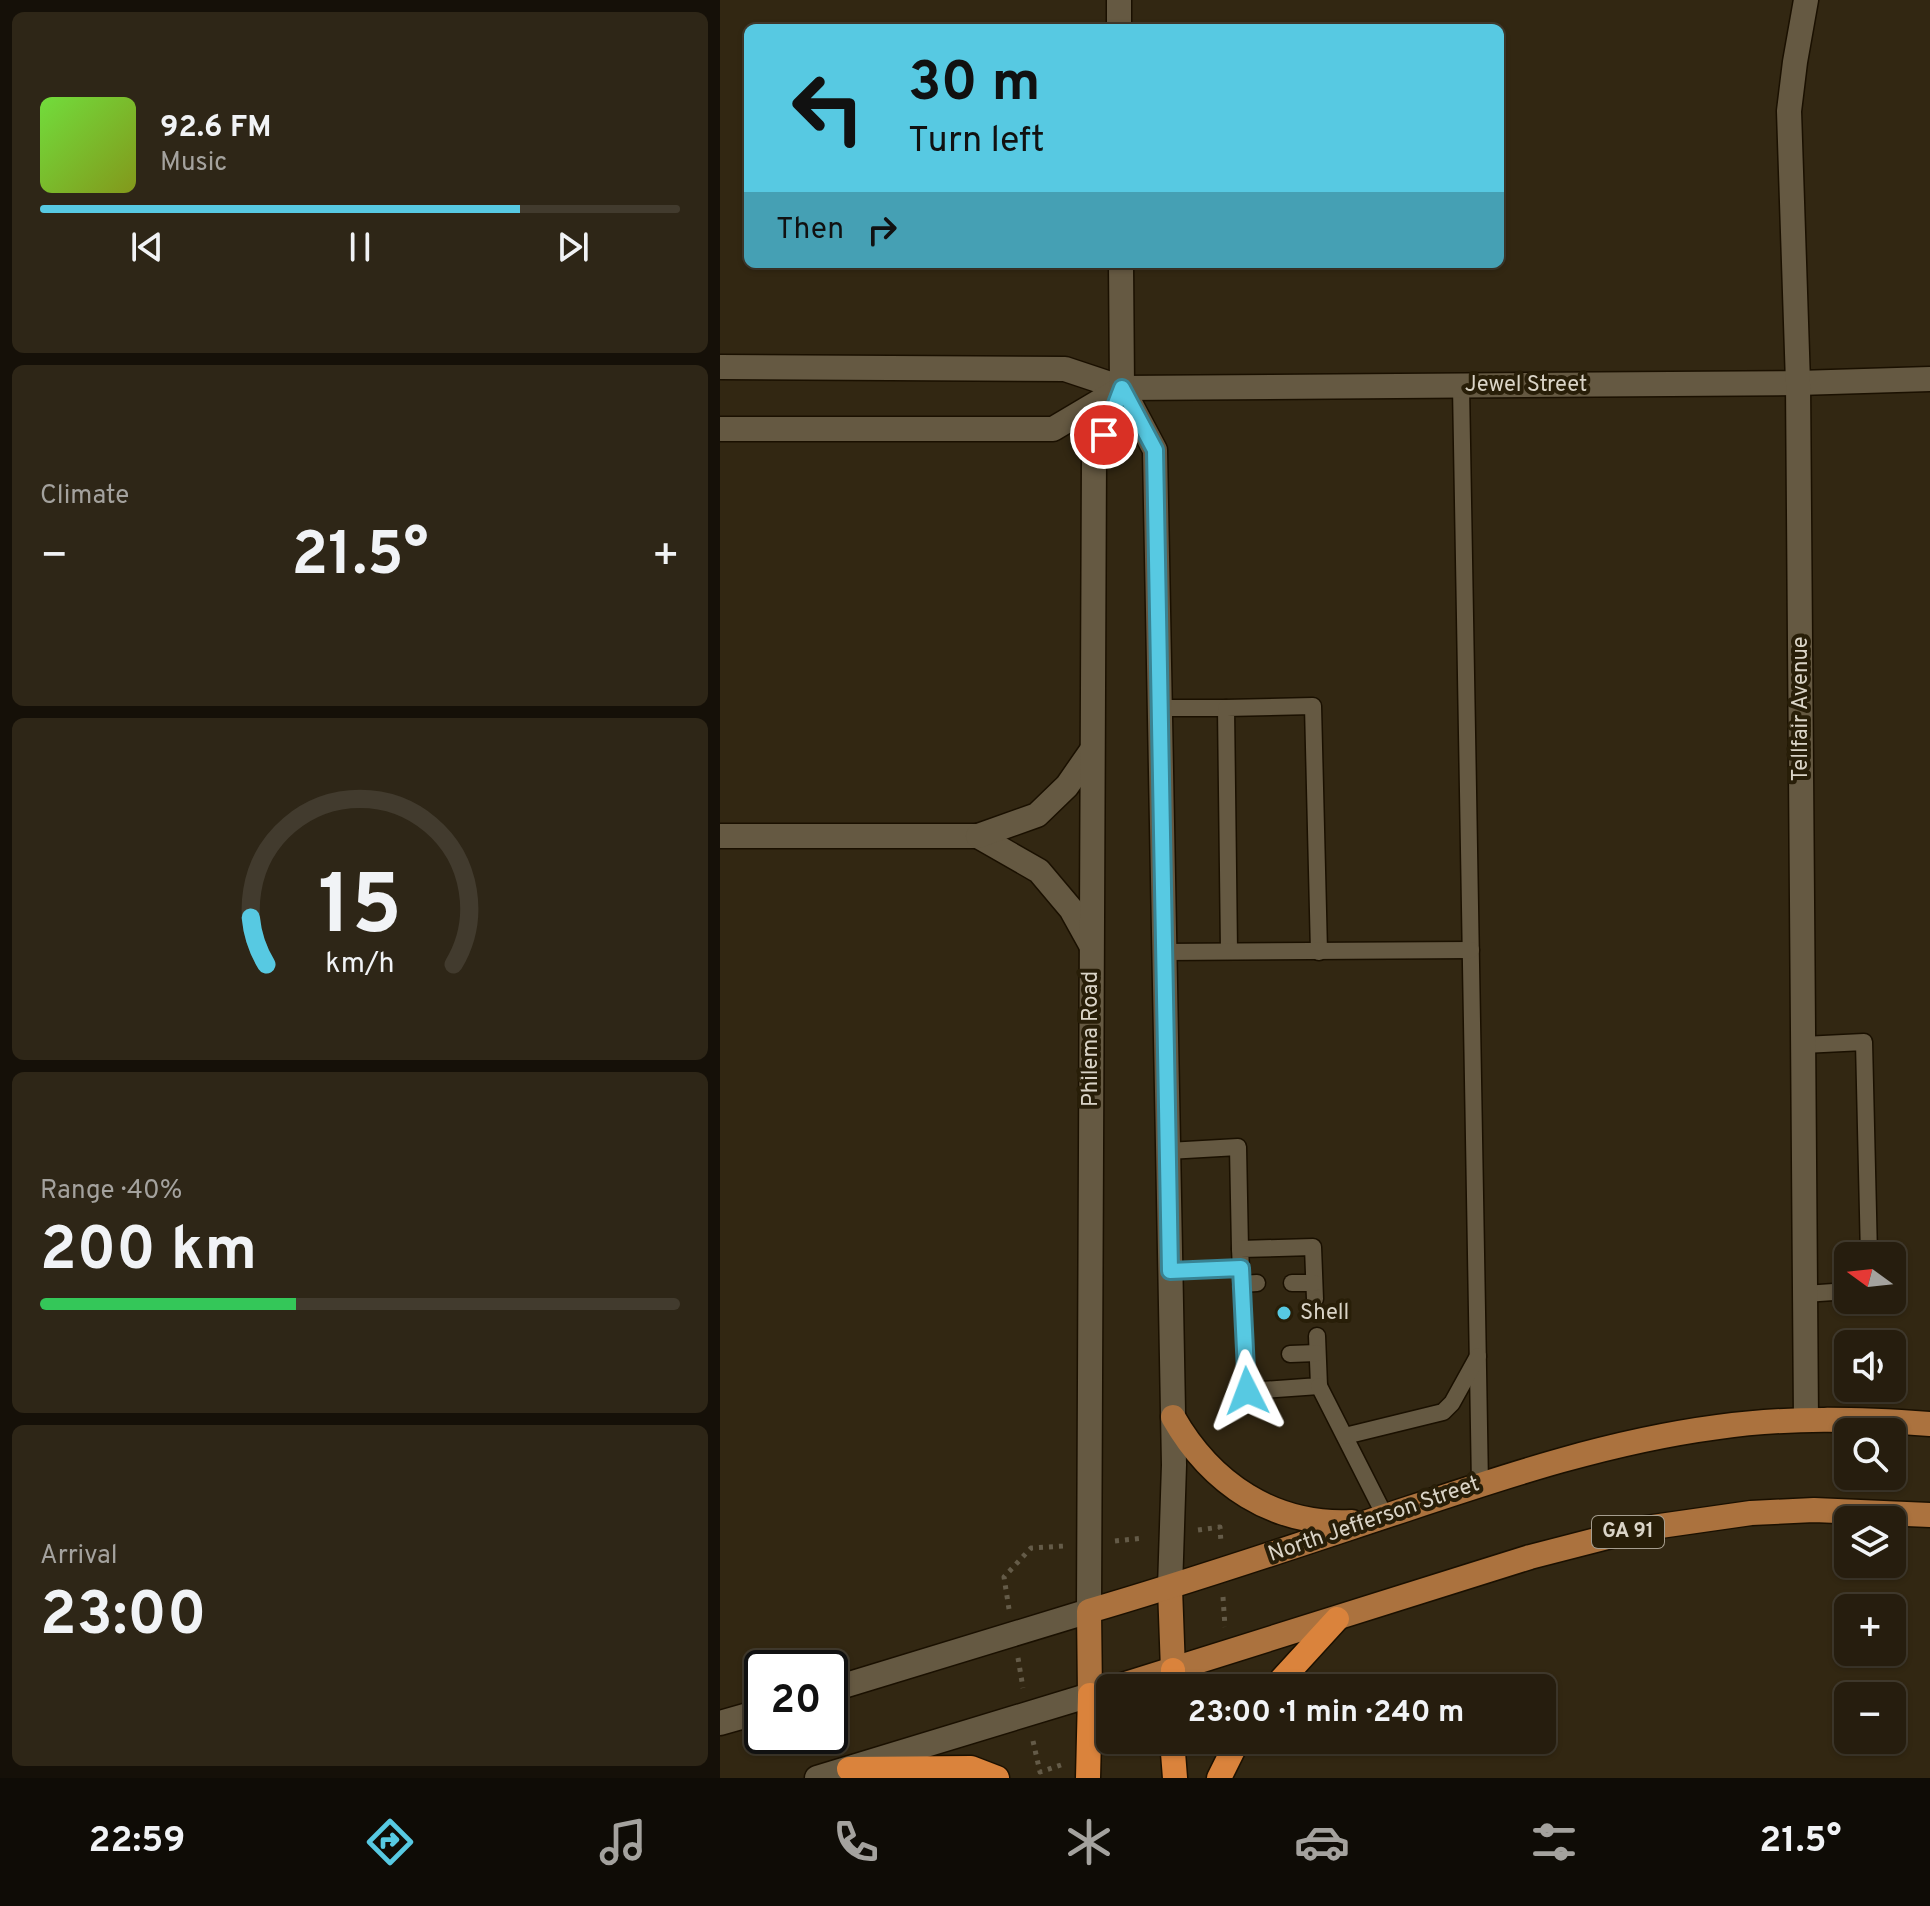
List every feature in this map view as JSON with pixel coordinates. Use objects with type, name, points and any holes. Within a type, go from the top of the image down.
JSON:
[{"type":"highway","points":[[1288,1674],[1337,1619]]},
{"type":"highway","points":[[1088,1778],[1096,1734]]},
{"type":"highway","points":[[1173,1754],[1175,1778]]},
{"type":"highway","points":[[1219,1778],[1231,1754]]},
{"type":"highway","points":[[849,1769],[971,1768],[997,1778]]},
{"type":"main road","points":[[1119,0],[1119,24]]},
{"type":"main road","name":"Tellfair Avenue","points":[[1806,0],[1789,111],[1798,383],[1806,1419]]},
{"type":"main road","name":"Philema Road","points":[[1101,1674],[1089,1611],[1094,458],[1122,388],[1121,268]]},
{"type":"main road","points":[[720,367],[1065,369],[1122,388]]},
{"type":"main road","name":"Jewel Street","points":[[1122,388],[1798,383],[1930,379]]},
{"type":"main road","points":[[720,429],[1053,429],[1122,388]]},
{"type":"main road","name":"Philema Road","points":[[1122,388],[1155,450],[1173,1417],[1170,1588],[1173,1674]]},
{"type":"main road","points":[[720,836],[978,836],[1037,815],[1067,786],[1092,750]]},
{"type":"main road","points":[[978,836],[1039,871],[1071,909],[1091,945]]},
{"type":"main road","points":[[1173,1417],[1188,1444],[1207,1466],[1252,1500],[1286,1513],[1322,1521],[1378,1518]]},
{"type":"main road","name":"North Jefferson Street","points":[[848,1685],[1170,1588],[1552,1461],[1715,1427],[1806,1419],[1869,1419],[1930,1424]]},
{"type":"main road","name":"GA 91","points":[[1183,1674],[1226,1653],[1530,1557],[1639,1529],[1737,1515],[1814,1510],[1930,1515]]},
{"type":"main road","points":[[817,1778],[1096,1693]]},
{"type":"main road","points":[[720,1723],[744,1716]]},
{"type":"lane","points":[[1461,386],[1480,1485]]},
{"type":"lane","points":[[1160,708],[1313,706],[1319,952]]},
{"type":"lane","points":[[1226,708],[1229,951]]},
{"type":"lane","points":[[1164,952],[1471,950]]},
{"type":"lane","points":[[1803,1045],[1864,1042],[1869,1242]]},
{"type":"lane","points":[[1168,1151],[1238,1147],[1240,1249],[1246,1278],[1252,1354],[1247,1391],[1319,1386]]},
{"type":"lane","points":[[1240,1249],[1313,1247],[1315,1291],[1292,1283]]},
{"type":"lane","points":[[1170,1271],[1246,1278]]},
{"type":"lane","points":[[1805,1294],[1834,1292]]},
{"type":"lane","points":[[1317,1336],[1319,1386],[1345,1436],[1378,1518]]},
{"type":"lane","points":[[1290,1354],[1317,1353]]},
{"type":"lane","points":[[1345,1436],[1443,1412],[1452,1403],[1478,1356]]},
{"type":"path","points":[[1220,1527],[1226,1653]]},
{"type":"place","name":"Shell","points":[[1284,1313]]},
{"type":"route","points":[[1104,435],[1122,388],[1155,450],[1170,1271],[1241,1268],[1247,1391]]}]
